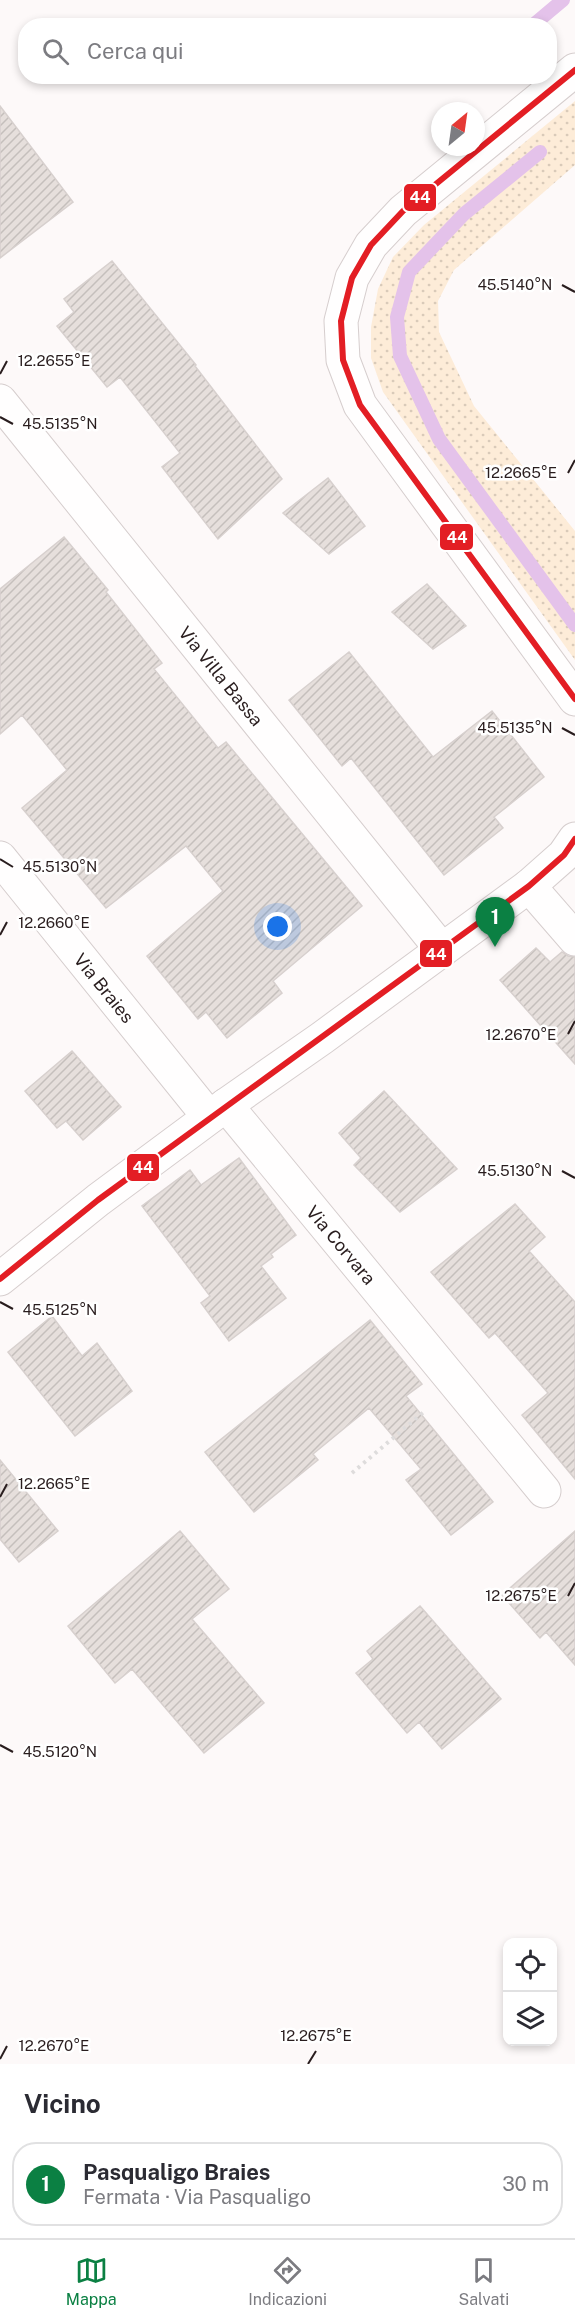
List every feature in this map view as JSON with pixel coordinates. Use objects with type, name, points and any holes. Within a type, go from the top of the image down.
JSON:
[{"type":"street","points":[[575,70],[403,211],[379,236],[371,245],[352,278],[340,321],[343,360],[360,405],[575,699]]},
{"type":"street","name":"Via Villa Bassa","points":[[0,401],[442,950]]},
{"type":"street","points":[[0,1279],[98,1200],[217,1111],[529,886],[564,855],[575,839]]},
{"type":"street","name":"Via Braies","points":[[0,858],[217,1111]]},
{"type":"street","points":[[529,886],[575,939]]},
{"type":"street","name":"Via Corvara","points":[[217,1111],[456,1384],[544,1491]]},
{"type":"path","points":[[352,1473],[456,1384]]},
{"type":"shaded area","points":[[575,101],[575,165],[454,270],[438,301],[439,332],[474,406],[575,531],[575,660],[383,392],[371,358],[371,327],[378,289],[393,257],[424,225]]},
{"type":"building","points":[[0,106],[73,202],[0,258]]},
{"type":"building","points":[[112,261],[196,365],[282,479],[218,539],[162,467],[180,453],[120,377],[107,387],[57,326],[74,312],[64,299]]},
{"type":"building","points":[[328,478],[365,526],[329,554],[283,513]]},
{"type":"building","points":[[64,537],[108,590],[106,592],[162,663],[154,669],[218,748],[226,742],[362,906],[273,981],[282,993],[227,1038],[206,1012],[198,1019],[147,956],[223,891],[186,846],[106,908],[22,808],[67,770],[22,715],[0,734],[0,589]]},
{"type":"building","points":[[427,584],[466,626],[433,649],[392,612]]},
{"type":"building","points":[[349,652],[433,757],[492,711],[544,777],[494,817],[503,828],[444,875],[351,758],[342,766],[289,700]]},
{"type":"building","points":[[536,948],[550,962],[562,952],[575,957],[575,1064],[500,980]]},
{"type":"building","points":[[72,1051],[121,1107],[83,1140],[66,1121],[57,1128],[25,1091]]},
{"type":"building","points":[[384,1091],[457,1169],[400,1212],[354,1165],[361,1158],[339,1133]]},
{"type":"building","points":[[239,1158],[296,1235],[271,1254],[273,1257],[261,1266],[286,1298],[229,1341],[201,1303],[210,1296],[142,1206],[190,1170],[201,1185]]},
{"type":"building","points":[[515,1204],[545,1237],[529,1251],[575,1302],[575,1479],[522,1415],[548,1393],[495,1333],[489,1338],[431,1272]]},
{"type":"building","points":[[52,1316],[82,1356],[97,1343],[132,1391],[75,1436],[8,1352]]},
{"type":"building","points":[[370,1320],[422,1384],[406,1396],[493,1502],[451,1535],[406,1480],[421,1469],[369,1408],[313,1454],[318,1460],[254,1512],[205,1452]]},
{"type":"building","points":[[0,1460],[58,1531],[19,1562],[0,1539]]},
{"type":"building","points":[[180,1531],[229,1589],[192,1619],[264,1703],[204,1753],[132,1669],[115,1683],[68,1626]]},
{"type":"building","points":[[575,1531],[575,1665],[546,1632],[540,1638],[502,1595]]},
{"type":"building","points":[[420,1606],[501,1699],[442,1749],[419,1722],[407,1733],[356,1673],[373,1659],[367,1651]]},
{"type":"waterway","points":[[542,18],[563,0]]},
{"type":"waterway","points":[[540,152],[464,214],[409,272],[397,317],[400,356],[439,439],[575,625]]},
{"type":"transit line","name":"44","points":[[575,70],[403,211],[371,245],[352,278],[341,321],[343,360],[360,405],[575,699]]},
{"type":"transit line","name":"44","points":[[0,1279],[98,1200],[529,886],[564,855],[575,839]]},
{"type":"place","name":"Pasqualigo Braies","points":[[495,947]]}]
